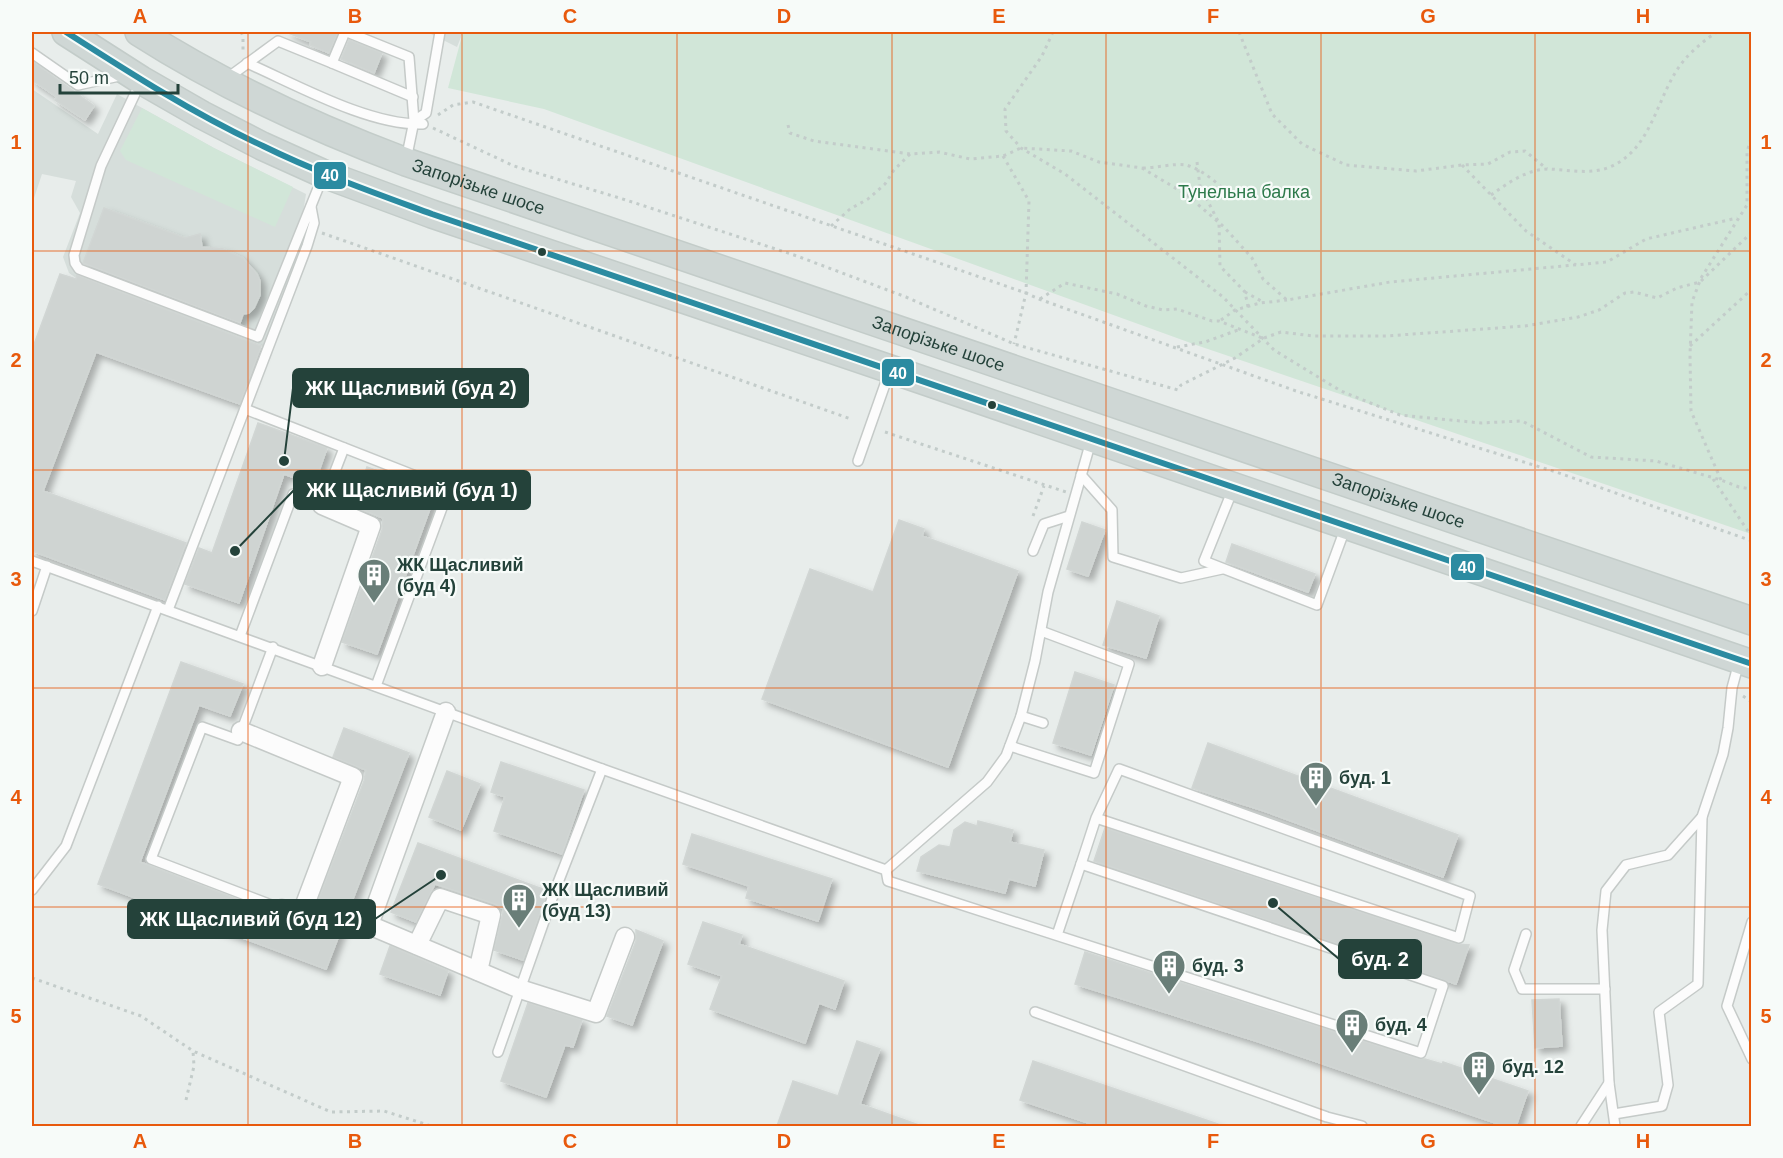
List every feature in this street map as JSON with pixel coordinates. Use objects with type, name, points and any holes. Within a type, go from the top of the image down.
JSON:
[{"type":"main road","points":[[66,32],[136,77],[262,146],[324,174],[432,214],[1746,662],[1751,621]]},
{"type":"main road","name":"Запорізьке шосе","points":[[139,32],[223,81],[277,108],[406,162],[1751,621]]},
{"type":"street","points":[[322,505],[371,526],[322,666]]},
{"type":"street","points":[[446,712],[369,925],[520,989],[596,1013],[625,938]]},
{"type":"street","points":[[241,731],[353,777],[301,915],[282,909]]},
{"type":"street","points":[[417,945],[440,898],[491,915],[478,971]]},
{"type":"lane","points":[[332,63],[346,32],[409,57],[412,97],[417,123]]},
{"type":"lane","points":[[406,162],[417,123],[426,113],[440,32]]},
{"type":"lane","points":[[223,81],[278,41],[412,97]]},
{"type":"lane","points":[[32,53],[78,85],[136,77],[101,166],[74,255],[79,269],[258,336],[324,174]]},
{"type":"lane","points":[[247,63],[375,118],[417,123]]},
{"type":"lane","points":[[168,610],[306,246],[314,223],[311,204]]},
{"type":"lane","points":[[858,461],[890,369]]},
{"type":"lane","points":[[245,409],[449,489],[376,686]]},
{"type":"lane","points":[[886,870],[987,782],[996,772],[1010,746],[1021,716],[1035,661],[1048,592],[1092,438]]},
{"type":"lane","points":[[240,636],[294,494],[322,505],[344,448]]},
{"type":"lane","points":[[1081,475],[1112,510],[1113,557],[1180,578],[1223,568]]},
{"type":"lane","points":[[1234,486],[1204,561],[1317,605],[1347,525]]},
{"type":"lane","points":[[1033,551],[1044,524],[1069,516]]},
{"type":"lane","points":[[32,561],[886,870]]},
{"type":"lane","points":[[32,611],[47,566]]},
{"type":"lane","points":[[32,890],[66,846],[158,606]]},
{"type":"lane","points":[[1010,746],[1094,773],[1129,664],[1041,631]]},
{"type":"lane","points":[[273,647],[238,740],[202,727],[151,859],[282,909]]},
{"type":"lane","points":[[1614,1114],[1662,1106],[1668,1085],[1659,1012],[1698,984],[1702,817],[1723,753],[1732,688],[1746,662]]},
{"type":"lane","points":[[1021,716],[1044,723]]},
{"type":"lane","points":[[498,1052],[554,893],[602,769]]},
{"type":"lane","points":[[1057,935],[1096,818],[1119,769],[1470,896],[1459,938],[1096,818]]},
{"type":"lane","points":[[1615,1126],[1609,1083],[1602,930],[1606,891],[1626,865],[1668,855],[1702,817]]},
{"type":"lane","points":[[886,870],[888,881],[1421,1053],[1443,986],[1081,864]]},
{"type":"lane","points":[[1752,922],[1727,1006],[1752,1059]]},
{"type":"lane","points":[[1526,934],[1514,970],[1522,989],[1605,989]]},
{"type":"lane","points":[[1035,1012],[1327,1117],[1362,1126]]},
{"type":"lane","points":[[1581,1126],[1609,1083]]},
{"type":"path","points":[[241,32],[243,59],[247,63]]},
{"type":"path","points":[[1053,32],[1042,56],[1005,109],[1006,131],[1021,148],[1065,174],[1222,297],[1274,350],[1341,391],[1400,415],[1481,423],[1522,421],[1591,457],[1656,461],[1752,489]]},
{"type":"path","points":[[1239,32],[1272,114],[1302,144],[1346,165],[1416,171],[1488,164],[1510,152],[1525,152],[1548,169]]},
{"type":"path","points":[[1491,195],[1527,173],[1548,169],[1589,172],[1616,164],[1635,148],[1685,59],[1717,32]]},
{"type":"path","points":[[417,123],[453,105],[473,102],[1026,293],[1296,391],[1556,472],[1752,539]]},
{"type":"path","points":[[417,123],[514,166],[797,256],[906,297],[1014,344],[1178,390],[1181,385],[1235,358],[1263,338],[1281,332],[1314,336],[1386,336],[1525,326],[1578,317],[1599,310],[1625,293],[1634,292],[1657,298],[1677,288],[1700,282],[1752,232]]},
{"type":"path","points":[[788,125],[790,134],[814,141],[910,154],[939,152],[970,159],[1004,156],[1021,148],[1071,151],[1099,162],[1142,168],[1185,165],[1219,185],[1236,200]]},
{"type":"path","points":[[1721,480],[1690,411],[1692,302],[1700,282],[1747,205],[1747,152],[1752,135]]},
{"type":"path","points":[[1747,152],[1752,153]]},
{"type":"path","points":[[831,226],[850,208],[868,199],[885,184],[894,170],[910,154]]},
{"type":"path","points":[[1004,156],[1029,201],[1026,293],[1014,344]]},
{"type":"path","points":[[1197,162],[1200,186],[1219,223],[1220,266],[1245,292],[1264,303]]},
{"type":"path","points":[[1462,165],[1526,231],[1578,266]]},
{"type":"path","points":[[1142,168],[1187,195],[1219,223],[1252,258],[1263,279],[1287,300]]},
{"type":"path","points":[[1747,196],[1752,192]]},
{"type":"path","points":[[1220,321],[1235,310],[1264,303],[1390,282],[1607,262],[1646,239],[1737,218]]},
{"type":"path","points":[[315,231],[851,419]]},
{"type":"path","points":[[1039,299],[1065,283],[1117,294],[1146,306],[1163,310],[1177,309],[1212,321],[1220,321],[1263,338]]},
{"type":"path","points":[[1690,346],[1752,289]]},
{"type":"path","points":[[1245,292],[1248,307]]},
{"type":"path","points":[[1175,348],[1189,343],[1205,342],[1238,330]]},
{"type":"path","points":[[885,432],[1075,494]]},
{"type":"path","points":[[1712,477],[1752,539]]},
{"type":"path","points":[[1032,521],[1044,485]]},
{"type":"path","points":[[32,978],[141,1016],[193,1051],[331,1112],[384,1111],[431,1126]]},
{"type":"path","points":[[186,1100],[194,1066],[193,1051]]},
{"type":"shaded area","points":[[427,32],[463,32],[457,47]]},
{"type":"shaded area","points":[[32,89],[98,134],[117,94],[214,148],[306,194],[295,264],[263,346],[82,282],[69,273],[63,257],[80,213],[71,197],[76,181],[42,174],[32,204]]},
{"type":"green space","name":"Тунельна балка","points":[[463,32],[1751,32],[1751,534],[1199,346],[544,109],[448,88]]},
{"type":"green space","points":[[142,108],[214,148],[293,187],[275,227],[126,160],[120,151]]},
{"type":"building","points":[[286,32],[338,32],[329,53],[310,45],[311,42]]},
{"type":"building","points":[[349,40],[382,53],[374,73],[341,59]]},
{"type":"building","points":[[32,61],[94,106],[85,120],[55,100],[57,97],[32,80]]},
{"type":"building","points":[[104,208],[185,238],[200,234],[202,247],[223,249],[243,258],[260,281],[260,295],[254,308],[249,313],[243,314],[240,323],[83,263]]},
{"type":"building","points":[[60,274],[76,279],[77,275],[261,346],[240,404],[96,352],[43,491],[186,543],[165,600],[32,551],[32,350]]},
{"type":"building","points":[[258,423],[327,448],[314,485],[284,474],[239,603],[185,584],[199,548],[212,553]]},
{"type":"building","points":[[367,467],[436,492],[377,654],[342,642],[382,530],[383,518],[353,506]]},
{"type":"building","points":[[899,520],[924,529],[922,536],[1018,571],[948,767],[762,699],[810,569],[873,592]]},
{"type":"building","points":[[1082,522],[1105,530],[1088,576],[1067,569]]},
{"type":"building","points":[[1232,544],[1315,574],[1308,592],[1226,562]]},
{"type":"building","points":[[1117,601],[1159,616],[1146,658],[1103,645]]},
{"type":"building","points":[[181,662],[243,684],[230,716],[199,705],[140,862],[271,912],[279,920],[303,926],[307,925],[311,919],[364,781],[366,770],[333,757],[344,728],[409,753],[326,969],[98,884]]},
{"type":"building","points":[[1075,672],[1114,685],[1091,755],[1053,743]]},
{"type":"building","name":"буд. 1","points":[[1208,743],[1458,835],[1443,877],[1264,811],[1192,788]]},
{"type":"building","points":[[501,762],[584,790],[562,854],[494,831],[505,797],[491,792]]},
{"type":"building","points":[[447,771],[480,784],[461,830],[429,817]]},
{"type":"building","points":[[978,821],[1013,830],[1010,842],[1044,850],[1035,886],[1009,879],[1005,893],[917,871],[921,857],[939,845],[950,847],[954,830],[965,822],[977,826]]},
{"type":"building","points":[[1105,828],[1457,944],[1469,945],[1456,984],[1094,861]]},
{"type":"building","points":[[692,834],[832,879],[818,921],[746,898],[749,886],[683,864]]},
{"type":"building","points":[[418,843],[548,891],[523,960],[494,950],[504,909],[495,904],[435,884],[416,922],[391,912]]},
{"type":"building","points":[[703,922],[742,935],[739,944],[844,981],[835,1009],[819,1003],[805,1043],[710,1009],[722,976],[688,964]]},
{"type":"building","points":[[636,930],[663,941],[632,1025],[607,1016],[636,941]]},
{"type":"building","points":[[390,946],[448,971],[440,995],[380,974]]},
{"type":"building","points":[[1085,952],[1419,1059],[1442,1064],[1443,1062],[1528,1091],[1516,1126],[1504,1126],[1259,1042],[1075,984]]},
{"type":"building","points":[[1559,999],[1562,1046],[1535,1048],[1532,1000]]},
{"type":"building","points":[[528,1003],[582,1020],[573,1047],[565,1045],[546,1097],[501,1081]]},
{"type":"building","points":[[857,1041],[880,1049],[860,1104],[919,1125],[777,1126],[793,1081],[838,1096]]},
{"type":"building","points":[[1033,1061],[1218,1124],[1218,1126],[1097,1126],[1020,1100]]},
{"type":"transit line","name":"40","points":[[66,32],[138,78],[237,134],[326,174],[432,214],[1752,664]]},
{"type":"place","name":"ЖК Щасливий (буд 2)","points":[[284,461]]},
{"type":"place","name":"ЖК Щасливий (буд 1)","points":[[235,551]]},
{"type":"place","name":"ЖК Щасливий (буд 4)","points":[[374,604]]},
{"type":"place","name":"буд. 1","points":[[1316,807]]},
{"type":"place","name":"ЖК Щасливий (буд 12)","points":[[441,875]]},
{"type":"place","name":"буд. 2","points":[[1273,903]]},
{"type":"place","name":"ЖК Щасливий (буд 13)","points":[[519,929]]},
{"type":"place","name":"буд. 3","points":[[1169,995]]},
{"type":"place","name":"буд. 4","points":[[1352,1054]]},
{"type":"place","name":"буд. 12","points":[[1479,1096]]}]
